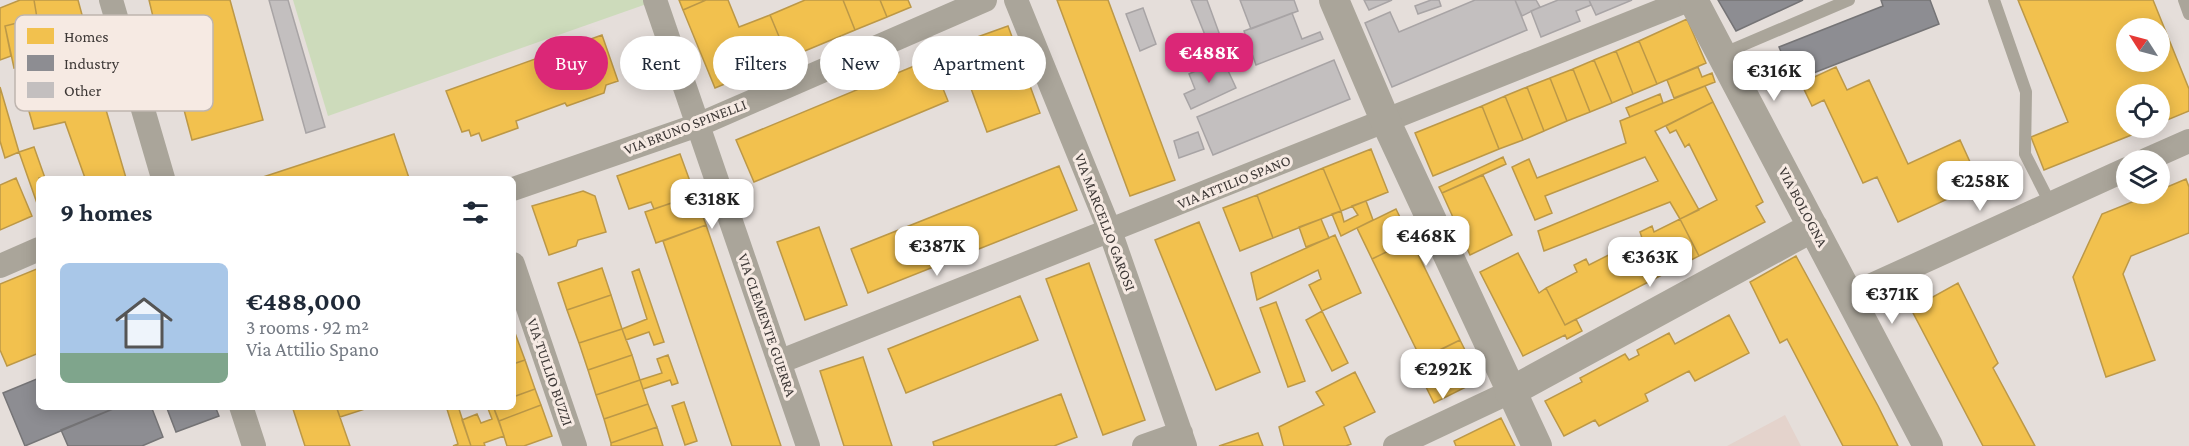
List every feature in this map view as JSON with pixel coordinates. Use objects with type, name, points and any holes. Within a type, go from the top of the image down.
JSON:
[{"type":"street","points":[[111,0],[115,15]]},
{"type":"street","name":"VIA CLEMENTE GUERRA","points":[[655,0],[808,446]]},
{"type":"street","name":"VIA BRUNO SPINELLI","points":[[516,188],[698,125],[985,0]]},
{"type":"street","name":"VIA MARCELLO GAROSI","points":[[1016,0],[1110,231],[1183,439]]},
{"type":"street","points":[[1334,0],[1386,122],[1537,446]]},
{"type":"street","name":"VIA ATTILIO SPANO","points":[[779,362],[1688,0]]},
{"type":"street","name":"VIA BOLOGNA","points":[[1693,0],[1928,446]]},
{"type":"street","points":[[143,111],[162,176]]},
{"type":"street","points":[[2169,150],[2189,141]]},
{"type":"street","points":[[1850,295],[2116,174]]},
{"type":"street","points":[[1395,446],[1510,392],[1813,227]]},
{"type":"street","points":[[0,266],[36,250]]},
{"type":"street","name":"VIA TULLIO BUZZI","points":[[516,273],[575,446]]},
{"type":"street","points":[[242,410],[254,446]]},
{"type":"street","points":[[1144,446],[1183,439]]},
{"type":"lane","points":[[1722,54],[1849,0]]},
{"type":"lane","points":[[1994,0],[2026,92],[2025,154],[2050,203]]},
{"type":"lane","points":[[2184,0],[2189,14]]},
{"type":"shaded area","points":[[1785,415],[1801,446],[1727,446]]},
{"type":"green space","points":[[293,0],[658,0],[556,36],[534,36],[534,44],[328,116]]},
{"type":"building: Homes","points":[[20,0],[34,0],[36,15],[15,15],[15,24],[5,26],[11,56],[0,60],[0,8]]},
{"type":"building: Homes","points":[[34,0],[78,0],[82,15],[36,15]]},
{"type":"building: Homes","points":[[149,0],[230,0],[263,120],[192,140],[184,111],[213,111],[213,15],[153,15]]},
{"type":"building: Homes","points":[[679,0],[706,0],[683,10]]},
{"type":"building: Homes","points":[[706,0],[728,0],[739,27],[770,15],[779,36],[713,36],[713,83],[701,54],[701,36],[694,36],[683,10]]},
{"type":"building: Homes","points":[[805,0],[843,0],[855,30],[841,36],[820,36],[820,45],[808,50],[808,36],[779,36],[770,15]]},
{"type":"building: Homes","points":[[843,0],[880,0],[887,17],[855,30]]},
{"type":"building: Homes","points":[[880,0],[908,0],[911,7],[887,17]]},
{"type":"building: Homes","points":[[1057,0],[1108,0],[1175,180],[1130,196]]},
{"type":"building: Homes","points":[[2018,0],[2153,0],[2160,18],[2116,18],[2116,72],[2170,72],[2170,42],[2189,89],[2189,111],[2170,119],[2170,84],[2116,84],[2116,138],[2124,138],[2044,170],[2031,137],[2068,122]]},
{"type":"building: Homes","points":[[1687,19],[1706,63],[1657,84],[1639,41]]},
{"type":"building: Homes","points":[[15,24],[14,68],[5,26]]},
{"type":"building: Homes","points":[[1008,26],[1012,36],[980,36]]},
{"type":"building: Homes","points":[[1639,41],[1657,84],[1633,94],[1616,51]]},
{"type":"building: Homes","points":[[1616,51],[1633,94],[1612,103],[1594,60]]},
{"type":"building: Homes","points":[[608,52],[618,81],[608,84]]},
{"type":"building: Homes","points":[[534,59],[534,90],[605,90],[604,93],[567,106],[565,103],[516,121],[518,128],[482,141],[479,133],[471,136],[469,130],[462,132],[446,91]]},
{"type":"building: Homes","points":[[1594,60],[1612,103],[1590,112],[1573,69]]},
{"type":"building: Homes","points":[[912,67],[912,90],[944,90],[948,101],[754,182],[736,140],[856,90],[900,90],[900,72]]},
{"type":"building: Homes","points":[[1698,67],[1702,77],[1712,73],[1715,82],[1674,98],[1667,80]]},
{"type":"building: Homes","points":[[1836,67],[1847,90],[1869,80],[1908,164],[1960,140],[1980,184],[1898,222],[1877,177],[1863,183],[1824,100],[1812,106],[1801,83]]},
{"type":"building: Homes","points":[[1573,69],[1590,112],[1567,121],[1550,78]]},
{"type":"building: Homes","points":[[1550,78],[1567,121],[1544,131],[1527,87]]},
{"type":"building: Homes","points":[[1705,86],[1713,102],[1655,131],[1699,210],[1680,219],[1670,202],[1544,251],[1538,231],[1658,181],[1645,157],[1545,196],[1552,213],[1535,220],[1512,167],[1529,159],[1537,178],[1626,143],[1620,121]]},
{"type":"building: Homes","points":[[0,87],[19,152],[5,158],[0,141]]},
{"type":"building: Homes","points":[[1527,87],[1544,131],[1523,140],[1505,96]]},
{"type":"building: Homes","points":[[972,90],[1032,90],[1040,113],[987,132]]},
{"type":"building: Homes","points":[[1660,94],[1663,103],[1630,117],[1626,108]]},
{"type":"building: Homes","points":[[1505,96],[1523,140],[1499,149],[1482,106]]},
{"type":"building: Homes","points":[[1713,102],[1763,202],[1756,206],[1765,222],[1699,256],[1680,219],[1717,200],[1689,144],[1685,147],[1676,130],[1670,133],[1666,126]]},
{"type":"building: Homes","points":[[1482,106],[1499,149],[1433,176],[1415,133]]},
{"type":"building: Homes","points":[[29,111],[106,111],[125,176],[84,176],[65,122],[34,129]]},
{"type":"building: Homes","points":[[394,134],[408,176],[266,176]]},
{"type":"building: Homes","points":[[34,147],[44,176],[36,176],[36,200],[19,152]]},
{"type":"building: Homes","points":[[1371,149],[1388,192],[1341,211],[1323,168]]},
{"type":"building: Homes","points":[[680,154],[695,195],[654,209],[651,202],[629,209],[617,176]]},
{"type":"building: Homes","points":[[1503,157],[1506,164],[1442,193],[1439,187]]},
{"type":"building: Homes","points":[[1059,166],[1077,210],[868,293],[851,249]]},
{"type":"building: Homes","points":[[1323,168],[1341,211],[1273,238],[1257,195]]},
{"type":"building: Homes","points":[[1483,175],[1512,235],[1470,255],[1442,193]]},
{"type":"building: Homes","points":[[16,178],[32,216],[0,230],[0,185]]},
{"type":"building: Homes","points":[[2186,179],[2189,187],[2189,233],[2131,256],[2123,274],[2155,360],[2106,377],[2073,277],[2102,214],[2127,204],[2170,204],[2170,186]]},
{"type":"building: Homes","points":[[583,191],[595,196],[606,232],[578,240],[576,246],[549,255],[532,206]]},
{"type":"building: Homes","points":[[695,195],[706,225],[656,243],[645,212]]},
{"type":"building: Homes","points":[[1257,195],[1273,238],[1240,251],[1223,208]]},
{"type":"building: Homes","points":[[1366,201],[1373,220],[1341,236],[1332,214],[1341,211],[1344,222],[1358,215],[1352,206]]},
{"type":"building: Homes","points":[[1396,209],[1411,240],[1372,259],[1357,228]]},
{"type":"building: Homes","points":[[1321,219],[1329,238],[1306,247],[1299,227]]},
{"type":"building: Homes","points":[[1680,219],[1699,256],[1565,325],[1546,288],[1577,272],[1574,265],[1586,259],[1589,265],[1642,238],[1640,232],[1652,226],[1654,232]]},
{"type":"building: Homes","points":[[1199,222],[1260,372],[1216,390],[1155,240]]},
{"type":"building: Homes","points":[[706,225],[781,446],[732,446],[663,241]]},
{"type":"building: Homes","points":[[819,227],[847,305],[805,320],[777,242]]},
{"type":"building: Homes","points":[[1335,235],[1361,293],[1322,311],[1309,285],[1321,279],[1318,270],[1257,300],[1251,273]]},
{"type":"building: Homes","points":[[1411,240],[1460,340],[1421,359],[1372,259]]},
{"type":"building: Homes","points":[[1518,253],[1539,293],[1546,288],[1565,325],[1576,319],[1582,331],[1567,339],[1565,335],[1523,356],[1480,272]]},
{"type":"building: Homes","points":[[1796,256],[1898,446],[1843,446],[1787,339],[1780,343],[1750,282]]},
{"type":"building: Homes","points":[[1089,263],[1145,420],[1103,435],[1046,279]]},
{"type":"building: Homes","points":[[602,268],[611,295],[567,310],[558,283]]},
{"type":"building: Homes","points":[[36,269],[36,354],[7,366],[0,350],[0,284]]},
{"type":"building: Homes","points":[[639,269],[664,342],[654,345],[649,332],[626,340],[622,329],[647,319],[632,272]]},
{"type":"building: Homes","points":[[1958,283],[1998,363],[1993,368],[2035,446],[1983,446],[1911,309]]},
{"type":"building: Homes","points":[[611,295],[622,329],[579,343],[567,310]]},
{"type":"building: Homes","points":[[1020,296],[1038,340],[906,393],[888,349]]},
{"type":"building: Homes","points":[[1276,302],[1305,381],[1288,387],[1260,308]]},
{"type":"building: Homes","points":[[1322,311],[1348,363],[1332,371],[1306,320]]},
{"type":"building: Homes","points":[[1729,315],[1749,353],[1695,381],[1689,371],[1645,394],[1648,401],[1599,426],[1595,420],[1564,436],[1545,401],[1582,382],[1580,378],[1625,354],[1629,360],[1639,355],[1637,350],[1669,333],[1675,344]]},
{"type":"building: Homes","points":[[622,329],[632,355],[588,370],[579,343]]},
{"type":"building: Homes","points":[[516,336],[525,360],[516,363]]},
{"type":"building: Homes","points":[[1460,340],[1480,380],[1434,403],[1414,363]]},
{"type":"building: Homes","points":[[632,355],[640,380],[596,395],[588,370]]},
{"type":"building: Homes","points":[[668,355],[678,383],[672,385],[670,380],[643,389],[640,380],[662,373],[657,359]]},
{"type":"building: Homes","points":[[863,357],[892,446],[844,446],[820,371]]},
{"type":"building: Homes","points":[[525,360],[535,389],[516,396],[516,363]]},
{"type":"building: Homes","points":[[1355,372],[1375,412],[1344,427],[1351,444],[1346,446],[1284,446],[1279,427],[1324,405],[1316,392]]},
{"type":"building: Homes","points":[[640,380],[648,404],[604,419],[596,395]]},
{"type":"building: Homes","points":[[535,389],[541,405],[499,421],[495,410],[516,410],[516,396]]},
{"type":"building: Homes","points":[[1061,394],[1077,437],[1054,446],[934,446],[933,442]]},
{"type":"building: Homes","points":[[684,402],[697,441],[685,445],[672,406]]},
{"type":"building: Homes","points":[[648,404],[657,427],[611,443],[604,419]]},
{"type":"building: Homes","points":[[541,405],[552,436],[524,446],[507,446],[499,421]]},
{"type":"building: Homes","points":[[293,410],[337,410],[350,446],[305,446]]},
{"type":"building: Homes","points":[[337,410],[362,410],[340,417]]},
{"type":"building: Homes","points":[[447,410],[459,410],[471,446],[453,446],[458,444]]},
{"type":"building: Homes","points":[[489,410],[494,410],[504,436],[484,443],[485,446],[471,446],[462,420],[477,414],[481,423],[492,419]]},
{"type":"building: Homes","points":[[1501,418],[1515,446],[1456,446],[1454,441]]},
{"type":"building: Homes","points":[[657,427],[663,446],[611,446],[611,443]]},
{"type":"building: Homes","points":[[1258,433],[1263,446],[1219,446]]},
{"type":"building: Industry","points":[[1718,0],[1803,0],[1736,31]]},
{"type":"building: Industry","points":[[1881,0],[1930,0],[1939,24],[1793,81],[1779,47],[1883,6]]},
{"type":"building: Industry","points":[[36,379],[36,410],[110,410],[25,446],[3,393]]},
{"type":"building: Industry","points":[[110,410],[153,410],[163,437],[142,446],[68,446],[61,430]]},
{"type":"building: Industry","points":[[168,410],[217,410],[219,416],[176,432]]},
{"type":"building: Other","points":[[269,0],[288,0],[325,127],[306,133]]},
{"type":"building: Other","points":[[1191,0],[1207,0],[1222,41],[1209,45]]},
{"type":"building: Other","points":[[1240,0],[1294,0],[1298,11],[1251,29]]},
{"type":"building: Other","points":[[1364,0],[1392,0],[1369,10]]},
{"type":"building: Other","points":[[1431,0],[1439,0],[1441,6],[1418,14],[1415,6]]},
{"type":"building: Other","points":[[1475,0],[1515,0],[1527,30],[1392,87],[1365,23],[1390,12],[1399,32]]},
{"type":"building: Other","points":[[1515,0],[1536,0],[1540,7],[1522,16]]},
{"type":"building: Other","points":[[1558,0],[1589,0],[1591,5],[1576,11],[1580,21],[1541,37],[1531,11]]},
{"type":"building: Other","points":[[1589,0],[1632,0],[1596,15]]},
{"type":"building: Other","points":[[1143,8],[1156,44],[1140,51],[1126,14]]},
{"type":"building: Other","points":[[1292,13],[1302,39],[1320,32],[1323,39],[1256,65],[1244,31]]},
{"type":"building: Other","points":[[1334,60],[1350,99],[1213,155],[1197,117]]},
{"type":"building: Other","points":[[1217,61],[1220,67],[1225,64],[1236,88],[1191,109],[1184,94],[1195,89],[1189,74]]},
{"type":"building: Other","points":[[1198,132],[1204,149],[1179,158],[1174,141]]}]
